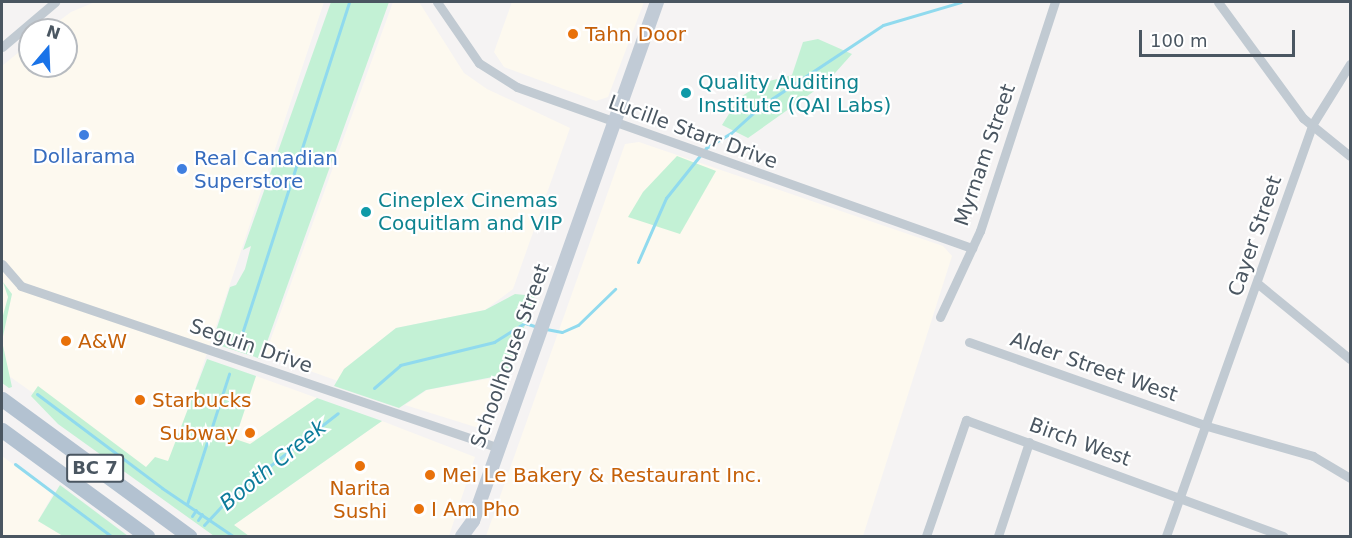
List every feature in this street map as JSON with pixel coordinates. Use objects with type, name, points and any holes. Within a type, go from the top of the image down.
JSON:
[{"type":"main road","name":"Schoolhouse Street","points":[[462,537],[473,521],[657,2]]},
{"type":"main road","name":"BC 7","points":[[2,399],[189,537]]},
{"type":"main road","name":"BC 7","points":[[2,430],[147,537]]},
{"type":"main road","name":"Schoolhouse Street","points":[[473,521],[473,537]]},
{"type":"street","points":[[2,47],[55,2]]},
{"type":"street","name":"Lucille Starr Drive","points":[[437,2],[470,52],[489,72],[517,87],[972,248]]},
{"type":"street","name":"Myrnam Street","points":[[940,317],[972,248],[1005,162],[1055,2]]},
{"type":"street","points":[[1218,2],[1312,125],[1350,156]]},
{"type":"street","name":"Cayer Street","points":[[1166,537],[1312,125],[1350,64]]},
{"type":"street","name":"Seguin Drive","points":[[2,264],[21,286],[499,448]]},
{"type":"street","points":[[1257,283],[1350,359]]},
{"type":"street","name":"Alder Street West","points":[[969,342],[1207,426],[1313,456],[1350,478]]},
{"type":"street","name":"Birch West","points":[[926,537],[966,420],[1283,537]]},
{"type":"street","points":[[998,537],[1029,442]]},
{"type":"shaded area","points":[[95,2],[324,2],[163,485],[2,371],[2,66],[18,53],[18,78],[78,78],[78,18],[63,18]]},
{"type":"shaded area","points":[[393,2],[419,2],[464,73],[487,89],[570,128],[513,289],[485,310],[396,328],[344,369],[338,381],[265,355]]},
{"type":"shaded area","points":[[512,2],[644,2],[608,97],[596,101],[504,67],[494,52]]},
{"type":"shaded area","points":[[639,142],[943,246],[952,256],[863,536],[486,536],[625,144]]},
{"type":"shaded area","points":[[256,376],[317,398],[250,445],[235,439]]},
{"type":"shaded area","points":[[498,377],[505,379],[485,430],[405,405],[427,390]]},
{"type":"shaded area","points":[[382,421],[475,457],[449,536],[249,536],[234,525]]},
{"type":"shaded area","points":[[2,456],[53,494],[38,521],[63,536],[2,536]]},
{"type":"green space","points":[[331,2],[389,2],[261,359],[212,343],[230,287],[236,285],[245,269],[251,246],[243,250]]},
{"type":"green space","points":[[818,39],[852,54],[827,82],[748,138],[722,125],[739,98],[762,83],[792,75],[803,42]]},
{"type":"green space","points":[[677,156],[716,171],[680,234],[628,217],[643,192]]},
{"type":"green space","points":[[3,282],[12,294],[2,341],[2,319],[8,297]]},
{"type":"green space","points":[[515,294],[535,296],[508,374],[426,390],[399,408],[334,386],[344,369],[396,328],[485,310]]},
{"type":"green space","points":[[2,341],[12,387],[9,388],[2,383]]},
{"type":"green space","points":[[207,359],[256,376],[235,439],[250,444],[317,398],[382,421],[234,525],[249,536],[214,536],[58,424],[31,396],[38,386],[146,467],[155,457],[168,461]]},
{"type":"green space","points":[[60,485],[128,536],[63,536],[38,521]]},
{"type":"waterway","points":[[238,346],[349,2]]},
{"type":"waterway","name":"Booth Creek","points":[[638,262],[666,198],[706,148],[731,133],[761,106],[883,25],[961,2]]},
{"type":"waterway","name":"Booth Creek","points":[[546,329],[562,332],[578,325],[615,289]]},
{"type":"waterway","name":"Booth Creek","points":[[374,388],[400,365],[494,342],[525,323],[537,327]]},
{"type":"waterway","points":[[187,504],[229,374]]},
{"type":"waterway","points":[[37,394],[162,488],[233,536]]},
{"type":"waterway","name":"Booth Creek","points":[[204,525],[231,496],[338,413]]},
{"type":"waterway","points":[[15,464],[111,536]]},
{"type":"waterway","points":[[192,516],[196,510]]},
{"type":"waterway","points":[[198,520],[202,514]]},
{"type":"place","name":"Tahn Door","points":[[573,34]]},
{"type":"place","name":"Quality Auditing Institute (QAI Labs)","points":[[686,93]]},
{"type":"place","name":"Dollarama","points":[[84,135]]},
{"type":"place","name":"Real Canadian Superstore","points":[[182,169]]},
{"type":"place","name":"Cineplex Cinemas Coquitlam and VIP","points":[[366,212]]},
{"type":"place","name":"A&W","points":[[66,341]]},
{"type":"place","name":"Starbucks","points":[[140,400]]},
{"type":"place","name":"Subway","points":[[250,433]]},
{"type":"place","name":"Narita Sushi","points":[[360,466]]},
{"type":"place","name":"Mei Le Bakery & Restaurant Inc.","points":[[430,475]]},
{"type":"place","name":"I Am Pho","points":[[419,509]]}]
